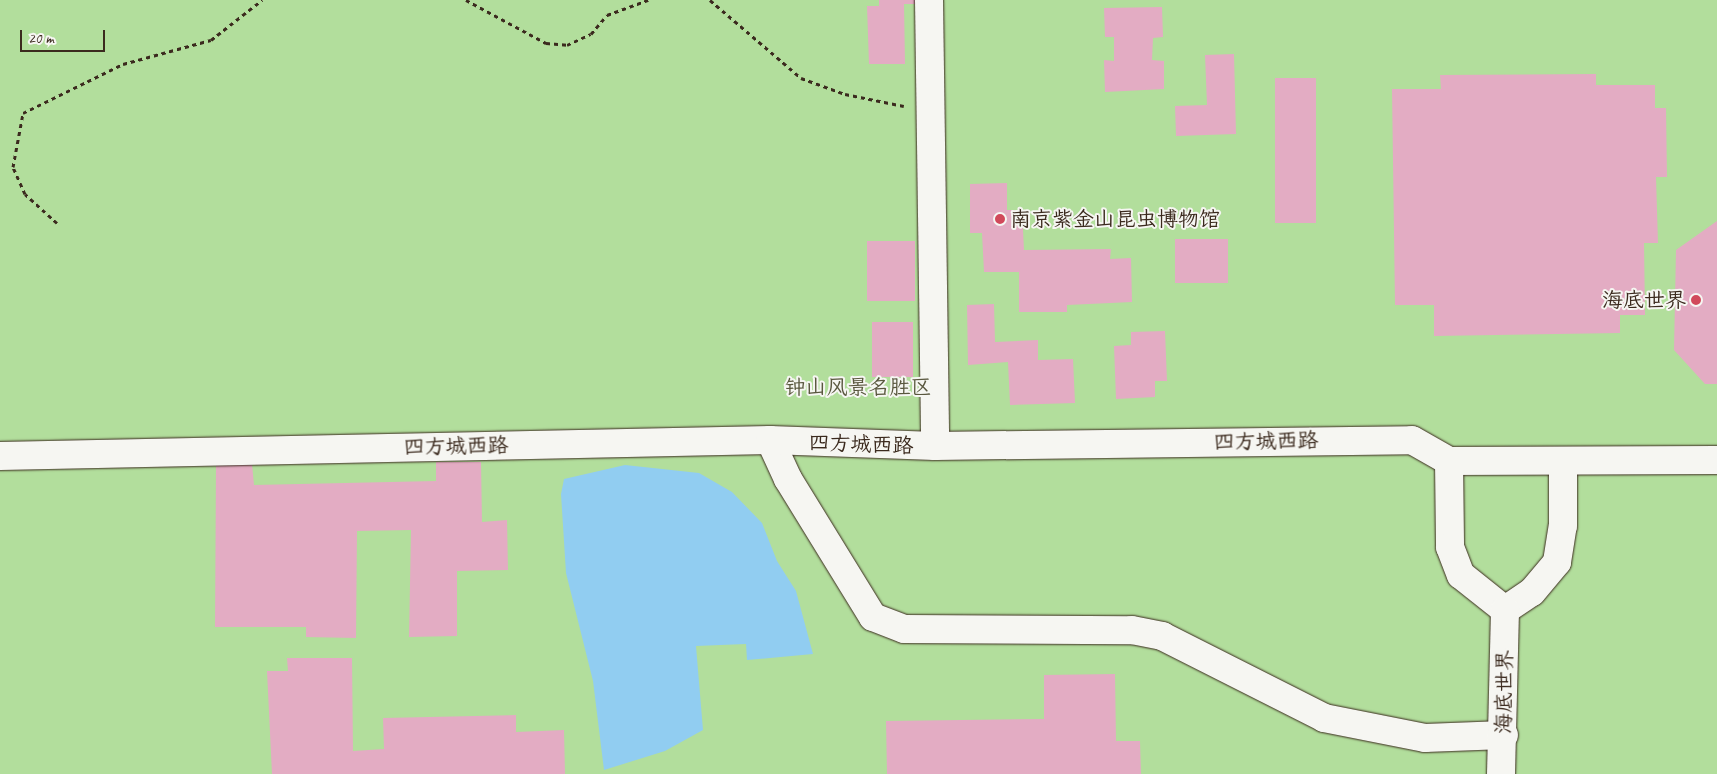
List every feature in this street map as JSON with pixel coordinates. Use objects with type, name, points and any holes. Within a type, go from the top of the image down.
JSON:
[{"type":"street","points":[[929,0],[935,446]]},
{"type":"street","points":[[770,440],[788,479],[873,617],[880,620],[904,629],[1132,630],[1192,650],[1324,718],[1425,738],[1504,735]]},
{"type":"street","name":"四方城西路","points":[[0,456],[770,440],[935,446],[1412,440],[1449,461],[1717,460]]},
{"type":"street","points":[[1449,461],[1450,547],[1461,575],[1505,610],[1532,592],[1556,562],[1563,526],[1563,461]]},
{"type":"street","name":"海底世界","points":[[1500,774],[1504,735],[1505,610]]},
{"type":"path","points":[[57,223],[25,194],[13,166],[23,113],[123,64],[211,40],[262,0]]},
{"type":"path","points":[[466,0],[546,43],[567,45],[592,34],[607,15],[648,0]]},
{"type":"path","points":[[710,0],[800,78],[845,94],[930,111]]},
{"type":"green space","name":"钟山风景名胜区","points":[[0,0],[1717,0],[1717,774],[0,774]]},
{"type":"water","points":[[625,465],[699,473],[732,492],[762,523],[777,561],[796,591],[813,654],[747,660],[746,644],[696,646],[703,730],[665,751],[604,770],[593,681],[566,573],[561,494],[564,479]]},
{"type":"building","points":[[879,0],[917,0],[917,4],[904,4],[905,64],[869,64],[867,6],[879,6]]},
{"type":"building","points":[[1162,7],[1163,37],[1153,38],[1152,60],[1164,61],[1164,89],[1105,92],[1104,60],[1114,61],[1114,37],[1105,37],[1104,8]]},
{"type":"building","points":[[1234,54],[1236,134],[1176,136],[1175,106],[1207,105],[1205,55]]},
{"type":"building","points":[[1596,74],[1596,85],[1655,85],[1655,108],[1666,108],[1667,177],[1656,177],[1658,243],[1644,243],[1645,315],[1620,315],[1620,333],[1434,336],[1434,305],[1395,305],[1392,89],[1441,89],[1440,75]]},
{"type":"building","points":[[1275,78],[1316,78],[1316,223],[1275,223]]},
{"type":"building","points":[[1007,183],[1007,210],[1022,210],[1024,250],[1111,249],[1110,259],[1131,258],[1132,302],[1067,305],[1067,312],[1019,312],[1019,272],[984,272],[982,233],[970,233],[970,184]]},
{"type":"building","name":"海底世界","points":[[1717,221],[1717,384],[1705,384],[1674,350],[1676,250]]},
{"type":"building","points":[[1175,239],[1228,239],[1228,283],[1175,283]]},
{"type":"building","points":[[867,241],[915,241],[915,301],[867,301]]},
{"type":"building","points":[[994,304],[995,342],[1038,340],[1038,360],[1073,359],[1075,403],[1010,405],[1008,362],[968,365],[967,305]]},
{"type":"building","points":[[872,322],[913,322],[913,377],[872,377]]},
{"type":"building","points":[[1165,331],[1167,381],[1155,381],[1155,397],[1116,399],[1114,346],[1131,345],[1131,332]]},
{"type":"building","points":[[436,462],[481,462],[482,522],[507,520],[508,570],[457,571],[457,636],[409,637],[411,530],[357,531],[356,638],[306,637],[306,627],[215,627],[216,465],[252,464],[254,485],[436,481]]},
{"type":"building","points":[[287,658],[352,658],[353,751],[384,749],[383,718],[516,715],[516,732],[564,730],[565,774],[272,774],[267,671],[288,671]]},
{"type":"building","points":[[1115,674],[1116,741],[1140,741],[1141,774],[887,774],[886,721],[1044,719],[1044,675]]},
{"type":"place","name":"南京紫金山昆虫博物馆","points":[[1000,219]]},
{"type":"place","name":"海底世界","points":[[1696,300]]}]
